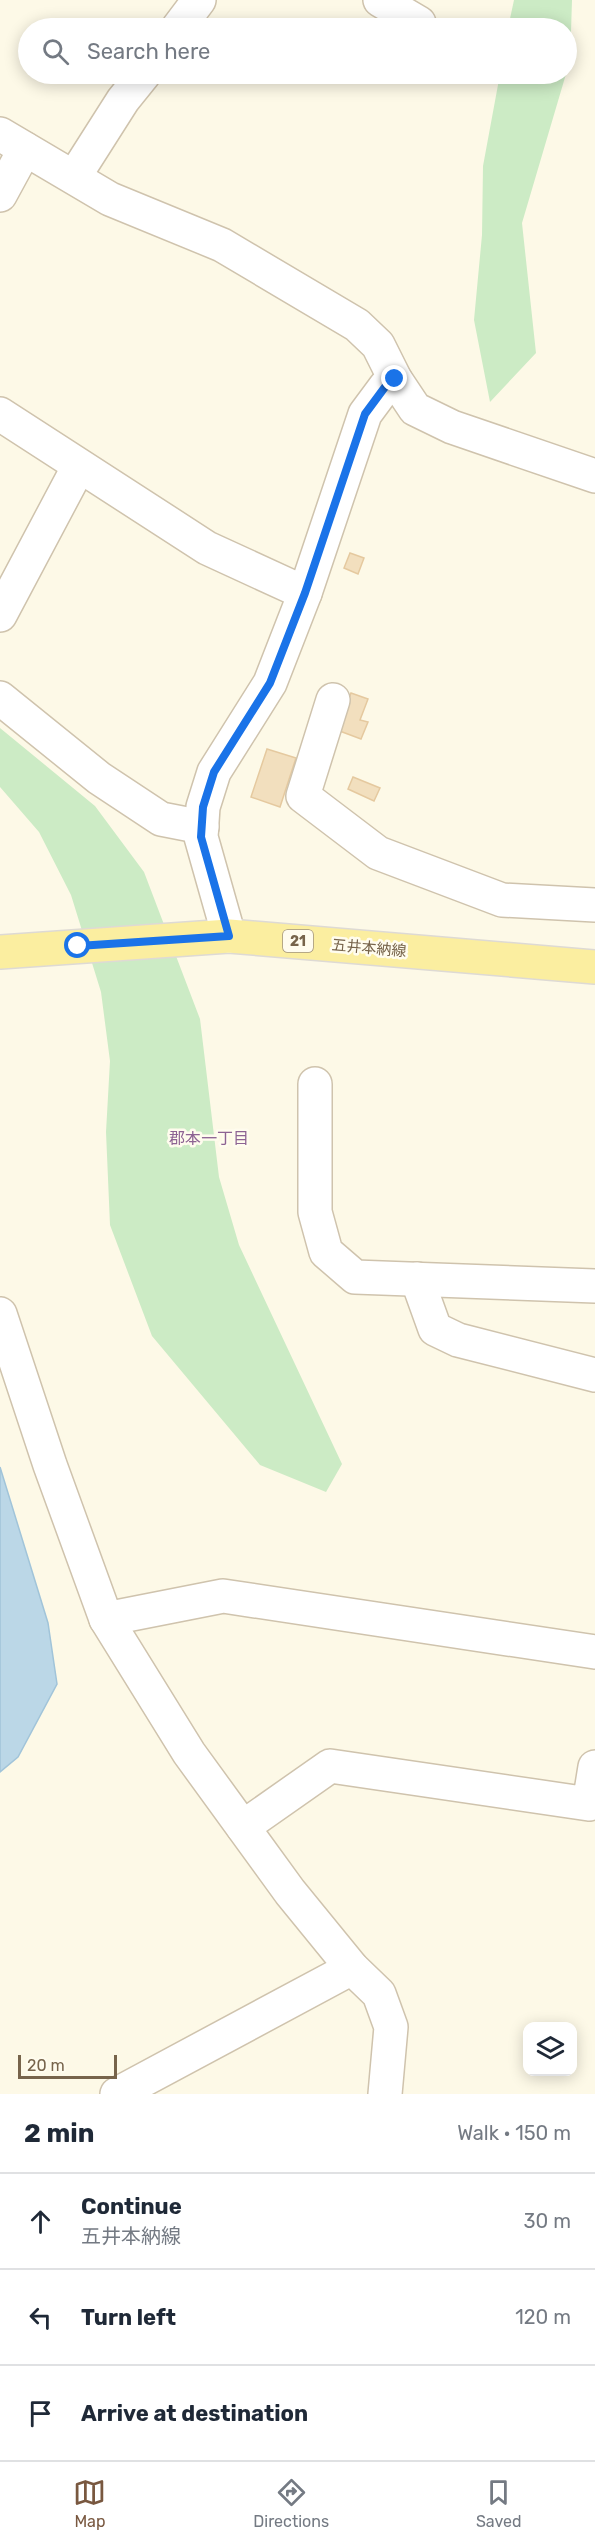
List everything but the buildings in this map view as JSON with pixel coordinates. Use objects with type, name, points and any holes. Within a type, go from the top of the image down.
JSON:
[{"type":"main road","name":"五井本納線","points":[[0,952],[229,936],[595,967]]},
{"type":"street","points":[[186,18],[199,0]]},
{"type":"street","points":[[380,0],[411,18]]},
{"type":"street","points":[[74,177],[123,100],[136,84]]},
{"type":"street","points":[[0,195],[13,142],[110,199],[222,245],[357,325],[378,345],[395,379],[415,409],[452,427],[593,468]]},
{"type":"street","points":[[229,936],[201,837],[203,807],[214,772],[270,683],[305,593],[365,414],[385,387],[395,379]]},
{"type":"street","points":[[0,414],[207,548],[305,593]]},
{"type":"street","points":[[0,615],[79,466]]},
{"type":"street","points":[[0,698],[99,778],[161,819],[202,827]]},
{"type":"street","points":[[333,700],[303,796],[378,853],[502,900],[595,905]]},
{"type":"street","points":[[315,1084],[315,1212],[326,1252],[355,1277],[595,1286]]},
{"type":"street","points":[[417,1279],[435,1329],[458,1340],[595,1375]]},
{"type":"street","points":[[0,1314],[50,1465],[106,1619],[189,1753],[290,1892],[351,1968],[379,1994],[391,2027],[386,2094]]},
{"type":"street","points":[[106,1619],[223,1596],[595,1652]]},
{"type":"street","points":[[243,1827],[330,1766],[589,1804],[595,1767]]},
{"type":"street","points":[[117,2094],[351,1968]]},
{"type":"green space","points":[[514,0],[572,0],[571,18],[510,18]]},
{"type":"green space","points":[[498,84],[563,84],[522,223],[536,353],[490,402],[474,320],[482,235],[483,166]]},
{"type":"green space","points":[[0,728],[95,806],[144,872],[200,1019],[219,1177],[239,1245],[342,1464],[326,1492],[260,1465],[152,1336],[110,1225],[106,1132],[110,1061],[101,992],[71,895],[39,832],[0,787]]},
{"type":"water","points":[[0,1467],[48,1623],[57,1684],[18,1757],[0,1772]]},
{"type":"district","name":"郡本一丁目","points":[[209,1138]]},
{"type":"route","points":[[78,946],[229,936],[201,837],[203,807],[214,772],[270,683],[305,593],[365,414],[385,387],[395,379]]}]
